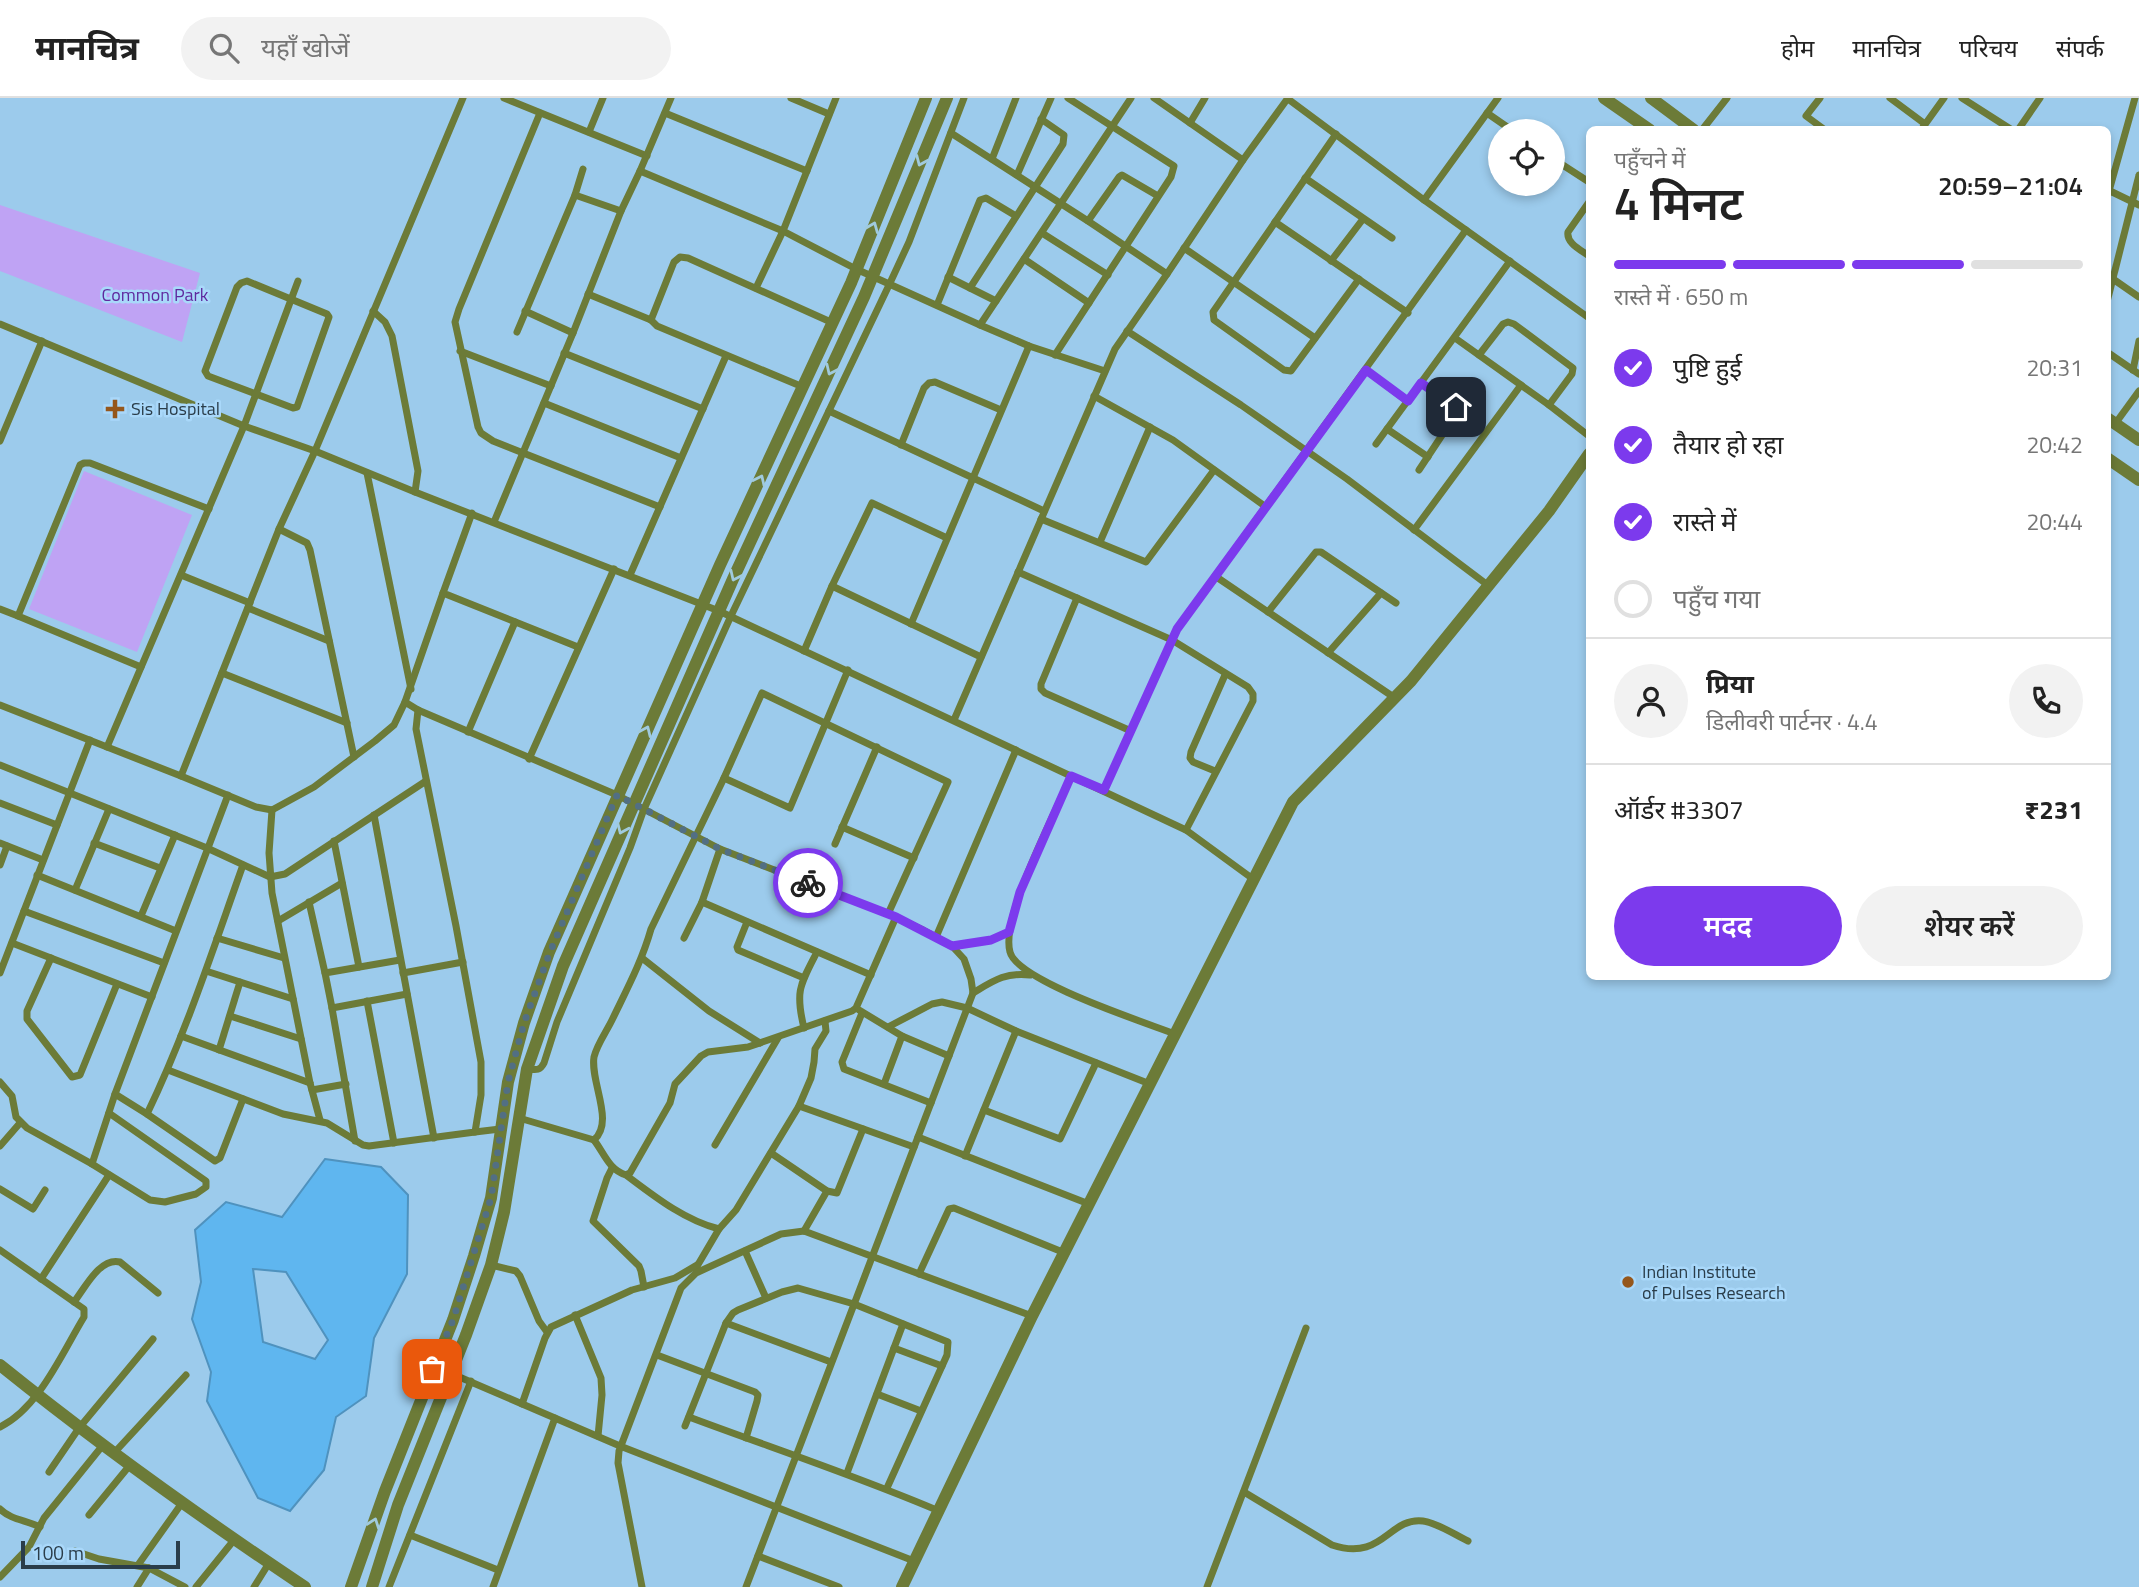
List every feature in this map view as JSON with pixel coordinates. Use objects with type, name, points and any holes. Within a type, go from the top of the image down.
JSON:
[{"type":"street","points":[[181,776],[279,529],[463,98]]},
{"type":"street","points":[[504,98],[647,156]]},
{"type":"street","points":[[589,132],[603,98]]},
{"type":"street","points":[[494,522],[621,211],[671,98]]},
{"type":"street","points":[[791,98],[829,114]]},
{"type":"street","points":[[756,288],[783,231],[836,98]]},
{"type":"street","points":[[351,1587],[385,1491],[453,1320],[474,1256],[491,1198],[508,1082],[524,1023],[550,952],[617,795],[833,323],[926,98]]},
{"type":"street","points":[[372,1587],[398,1505],[491,1265],[504,1212],[527,1069],[563,966],[725,614],[873,276],[947,98]]},
{"type":"street","points":[[725,614],[829,411],[890,284],[909,242],[964,98]]},
{"type":"street","points":[[992,159],[1016,98]]},
{"type":"street","points":[[1017,174],[1051,98]]},
{"type":"street","points":[[1055,355],[1171,177],[1174,166],[1068,98]]},
{"type":"street","points":[[980,325],[1131,98]]},
{"type":"street","points":[[1154,98],[1242,160]]},
{"type":"street","points":[[1190,123],[1205,98]]},
{"type":"street","points":[[954,720],[1115,349],[1242,160],[1288,98],[1586,316]]},
{"type":"street","points":[[1424,200],[1498,98]]},
{"type":"street","points":[[1604,98],[1643,126]]},
{"type":"street","points":[[1651,98],[1689,126]]},
{"type":"street","points":[[1705,126],[1727,98]]},
{"type":"street","points":[[1820,98],[1806,116],[1820,126]]},
{"type":"street","points":[[1890,98],[1922,126]]},
{"type":"street","points":[[1924,126],[1944,98]]},
{"type":"street","points":[[1962,98],[2006,126]]},
{"type":"street","points":[[2021,126],[2040,98]]},
{"type":"street","points":[[2111,182],[2134,98]]},
{"type":"street","points":[[540,113],[455,322],[478,427],[481,433],[493,441],[660,507]]},
{"type":"street","points":[[664,113],[807,171]]},
{"type":"street","points":[[1487,113],[1496,119]]},
{"type":"street","points":[[970,288],[1065,139],[1061,131],[1041,119]]},
{"type":"street","points":[[951,133],[1167,274]]},
{"type":"street","points":[[1336,134],[1213,312],[1214,320],[1284,370],[1291,371],[1359,279]]},
{"type":"street","points":[[1565,167],[1586,181]]},
{"type":"street","points":[[517,332],[575,195],[583,169]]},
{"type":"street","points":[[640,171],[783,231],[856,269],[980,325],[1029,346],[1105,372]]},
{"type":"street","points":[[1088,221],[1122,175],[1158,196]]},
{"type":"street","points":[[2111,287],[2136,204],[2139,175]]},
{"type":"street","points":[[1305,178],[1392,238]]},
{"type":"street","points":[[2111,194],[2136,204]]},
{"type":"street","points":[[575,195],[621,211]]},
{"type":"street","points":[[937,305],[980,200],[986,198],[1016,216]]},
{"type":"street","points":[[1586,206],[1567,237],[1586,254]]},
{"type":"street","points":[[1331,261],[1363,219]]},
{"type":"street","points":[[1275,222],[1408,313]]},
{"type":"street","points":[[1104,790],[1177,629],[1466,230]]},
{"type":"street","points":[[1042,233],[1108,275]]},
{"type":"street","points":[[1184,248],[1315,338]]},
{"type":"street","points":[[651,320],[674,262],[680,257],[688,258],[833,323]]},
{"type":"street","points":[[1024,259],[1089,303]]},
{"type":"street","points":[[1376,444],[1510,261]]},
{"type":"street","points":[[948,277],[996,301]]},
{"type":"street","points":[[2113,279],[2139,298]]},
{"type":"street","points":[[247,281],[327,314],[330,320],[299,403],[293,408],[256,394],[208,376],[205,371],[237,286],[247,281]]},
{"type":"street","points":[[107,747],[244,426],[298,281]]},
{"type":"street","points":[[588,294],[651,320],[657,326],[726,356],[803,387]]},
{"type":"street","points":[[373,311],[385,322],[391,336],[418,471],[415,492]]},
{"type":"street","points":[[525,311],[573,332]]},
{"type":"street","points":[[0,324],[244,426],[315,450],[367,473],[703,604],[1186,830],[1253,878]]},
{"type":"street","points":[[1479,355],[1503,324],[1514,324],[1573,368],[1572,374],[1549,405]]},
{"type":"street","points":[[1127,331],[1307,451],[1489,586]]},
{"type":"street","points":[[1455,338],[1586,434]]},
{"type":"street","points":[[0,441],[3,427],[42,341]]},
{"type":"street","points":[[2111,355],[2136,372],[2139,341]]},
{"type":"street","points":[[911,624],[1029,346]]},
{"type":"street","points":[[460,351],[551,387]]},
{"type":"street","points":[[565,353],[703,408]]},
{"type":"street","points":[[630,576],[726,356]]},
{"type":"street","points":[[1366,370],[1408,401]]},
{"type":"street","points":[[901,444],[929,383],[935,382],[1001,410]]},
{"type":"street","points":[[1419,470],[1458,411],[1421,383]]},
{"type":"street","points":[[1414,530],[1521,385]]},
{"type":"street","points":[[2139,391],[2111,421],[2139,440]]},
{"type":"street","points":[[1094,396],[1173,440],[1266,507]]},
{"type":"street","points":[[544,403],[681,458]]},
{"type":"street","points":[[829,411],[1044,511]]},
{"type":"street","points":[[1100,542],[1150,427]]},
{"type":"street","points":[[1387,429],[1428,457]]},
{"type":"street","points":[[902,1587],[1032,1316],[1293,802],[1411,681],[1549,511],[1586,458]]},
{"type":"street","points":[[2111,461],[2139,480]]},
{"type":"street","points":[[19,616],[80,465],[85,463],[209,509]]},
{"type":"street","points":[[1041,519],[1146,562],[1214,470]]},
{"type":"street","points":[[367,473],[411,689]]},
{"type":"street","points":[[804,651],[872,503],[947,538]]},
{"type":"street","points":[[0,705],[256,807],[272,810],[314,787],[394,725],[411,689],[472,513]]},
{"type":"street","points":[[279,529],[309,545],[354,757]]},
{"type":"street","points":[[1268,612],[1316,552],[1321,552],[1396,603]]},
{"type":"street","points":[[529,759],[614,569]]},
{"type":"street","points":[[1018,572],[1172,640],[1248,687],[1253,694],[1253,701],[1186,830]]},
{"type":"street","points":[[181,575],[329,641]]},
{"type":"street","points":[[1215,576],[1395,698]]},
{"type":"street","points":[[832,586],[981,657]]},
{"type":"street","points":[[443,593],[578,647]]},
{"type":"street","points":[[1328,653],[1381,593]]},
{"type":"street","points":[[1077,598],[1041,689],[1131,731]]},
{"type":"street","points":[[0,609],[141,667]]},
{"type":"street","points":[[468,732],[515,622]]},
{"type":"street","points":[[724,778],[790,808],[848,670]]},
{"type":"street","points":[[222,673],[346,723]]},
{"type":"street","points":[[1215,771],[1192,762],[1190,758],[1225,675]]},
{"type":"street","points":[[594,1140],[603,1125],[593,1066],[596,1051],[642,958],[651,929],[762,693],[947,782],[892,916],[842,1062],[844,1069],[931,1103]]},
{"type":"street","points":[[405,702],[529,759],[617,795],[720,849],[892,916],[952,946],[964,959],[973,993],[746,1587]]},
{"type":"street","points":[[418,710],[416,729],[463,962],[482,1077],[475,1132]]},
{"type":"street","points":[[0,973],[90,740]]},
{"type":"street","points":[[835,845],[877,747]]},
{"type":"street","points":[[936,937],[1016,750]]},
{"type":"street","points":[[0,765],[207,848],[270,877],[285,874],[426,781]]},
{"type":"street","points":[[1071,776],[1020,892],[1009,932],[1009,951],[1016,964],[1034,976],[1175,1034]]},
{"type":"street","points":[[92,1164],[115,1094],[228,795]]},
{"type":"street","points":[[0,803],[57,825]]},
{"type":"street","points":[[75,890],[109,809]]},
{"type":"street","points":[[272,810],[270,877],[284,958],[320,1120]]},
{"type":"street","points":[[374,816],[435,1138]]},
{"type":"street","points":[[842,827],[914,858]]},
{"type":"street","points":[[141,916],[175,835]]},
{"type":"street","points":[[334,841],[359,967]]},
{"type":"street","points":[[94,843],[160,868]]},
{"type":"street","points":[[0,865],[4,845],[43,860]]},
{"type":"street","points":[[684,938],[702,902],[720,849]]},
{"type":"street","points":[[147,1114],[168,1070],[243,865]]},
{"type":"street","points":[[37,875],[176,931]]},
{"type":"street","points":[[278,921],[342,883]]},
{"type":"street","points":[[309,902],[332,1008],[355,1141]]},
{"type":"street","points":[[702,902],[871,975]]},
{"type":"street","points":[[24,911],[164,962]]},
{"type":"street","points":[[747,922],[738,950],[804,978]]},
{"type":"street","points":[[952,946],[991,940],[1009,932]]},
{"type":"street","points":[[217,938],[284,958]]},
{"type":"street","points":[[12,943],[152,997]]},
{"type":"street","points":[[804,1028],[799,992],[817,952]]},
{"type":"street","points":[[51,958],[27,1011],[27,1019],[72,1077],[80,1075],[117,984]]},
{"type":"street","points":[[642,958],[709,1011],[760,1043]]},
{"type":"street","points":[[325,973],[400,960]]},
{"type":"street","points":[[403,972],[463,962]]},
{"type":"street","points":[[206,971],[293,999]]},
{"type":"street","points":[[973,993],[1014,973],[1034,976]]},
{"type":"street","points":[[219,1050],[240,982]]},
{"type":"street","points":[[332,1008],[407,994]]},
{"type":"street","points":[[368,1001],[394,1143]]},
{"type":"street","points":[[888,1027],[932,1004],[942,1002],[967,1008],[1016,1031],[1150,1084]]},
{"type":"street","points":[[626,1175],[634,1169],[670,1103],[675,1084],[708,1052],[740,1049],[859,1010],[902,1036],[949,1056]]},
{"type":"street","points":[[230,1016],[301,1039]]},
{"type":"street","points":[[642,1587],[618,1463],[620,1446],[681,1288],[696,1269],[719,1229],[736,1210],[799,1106],[811,1078],[815,1049],[826,1031],[825,1021]]},
{"type":"street","points":[[965,1156],[1016,1031]]},
{"type":"street","points":[[181,1036],[311,1086],[346,1084]]},
{"type":"street","points":[[884,1084],[902,1036]]},
{"type":"street","points":[[716,1145],[778,1037]]},
{"type":"street","points":[[984,1110],[1060,1139],[1096,1063]]},
{"type":"street","points":[[168,1070],[293,1117],[320,1120],[355,1141],[369,1146],[500,1129]]},
{"type":"street","points":[[0,1082],[12,1096],[16,1117],[20,1123],[156,1202],[196,1194],[206,1187],[206,1181],[109,1113]]},
{"type":"street","points":[[115,1094],[218,1161],[243,1099]]},
{"type":"street","points":[[799,1106],[914,1147]]},
{"type":"street","points":[[519,1118],[594,1140],[616,1172],[626,1175],[663,1202],[695,1220],[719,1229]]},
{"type":"street","points":[[0,1146],[20,1123]]},
{"type":"street","points":[[771,1153],[827,1191],[837,1193],[863,1129]]},
{"type":"street","points":[[918,1137],[1089,1204]]},
{"type":"street","points":[[612,1168],[593,1221],[639,1266],[643,1287]]},
{"type":"street","points":[[41,1279],[109,1175]]},
{"type":"street","points":[[0,1189],[33,1209],[45,1190]]},
{"type":"street","points":[[804,1231],[827,1191]]},
{"type":"street","points":[[919,1273],[949,1209],[954,1208],[1065,1252]]},
{"type":"street","points":[[523,1404],[547,1332],[555,1324],[643,1287],[675,1278],[745,1251],[781,1234],[804,1231],[1032,1316]]},
{"type":"street","points":[[0,1250],[84,1308],[84,1317],[37,1395],[13,1421],[0,1427]]},
{"type":"street","points":[[745,1251],[766,1298]]},
{"type":"street","points":[[74,1302],[109,1261],[120,1262],[158,1293]]},
{"type":"street","points":[[491,1265],[516,1271],[539,1321],[547,1332]]},
{"type":"street","points":[[685,1426],[726,1323],[733,1313],[766,1298],[798,1288],[854,1304],[948,1342],[942,1366],[887,1488]]},
{"type":"street","points":[[575,1315],[601,1378],[598,1436]]},
{"type":"street","points":[[726,1323],[831,1362]]},
{"type":"street","points":[[847,1474],[903,1324]]},
{"type":"street","points":[[1207,1587],[1307,1328]]},
{"type":"street","points":[[49,1472],[79,1428],[153,1339]]},
{"type":"street","points":[[894,1348],[942,1366]]},
{"type":"street","points":[[657,1355],[755,1392],[758,1395],[746,1438]]},
{"type":"street","points":[[3,1372],[182,1503],[305,1587]]},
{"type":"street","points":[[450,1373],[620,1446],[915,1561]]},
{"type":"street","points":[[0,1577],[29,1547],[50,1511],[108,1449],[186,1375]]},
{"type":"street","points":[[389,1587],[471,1381]]},
{"type":"street","points":[[877,1394],[921,1411]]},
{"type":"street","points":[[689,1417],[794,1457],[887,1488],[939,1511]]},
{"type":"street","points":[[493,1587],[555,1418]]},
{"type":"street","points":[[89,1516],[130,1465]]},
{"type":"street","points":[[1244,1492],[1332,1545],[1346,1550],[1376,1544],[1397,1528],[1415,1521],[1429,1522],[1468,1542]]},
{"type":"street","points":[[138,1565],[182,1503]]},
{"type":"street","points":[[0,1509],[13,1519],[40,1527]]},
{"type":"street","points":[[410,1535],[498,1570]]},
{"type":"street","points":[[196,1587],[234,1540]]},
{"type":"street","points":[[75,1551],[99,1559],[149,1568],[185,1587]]},
{"type":"street","points":[[758,1556],[839,1587]]},
{"type":"street","points":[[254,1587],[269,1563]]},
{"type":"street","points":[[137,1587],[149,1568]]},
{"type":"green space","name":"Common Park","points":[[0,205],[200,273],[182,342],[0,271]]},
{"type":"green space","points":[[84,471],[192,515],[137,652],[29,609]]},
{"type":"water","points":[[325,1159],[381,1167],[408,1195],[407,1274],[374,1338],[366,1396],[336,1417],[324,1470],[290,1511],[258,1498],[207,1401],[211,1372],[192,1319],[201,1282],[195,1230],[226,1202],[282,1217]],"holes":[[[253,1269],[286,1272],[328,1340],[315,1359],[263,1342]]]},
{"type":"way so far","points":[[432,1369],[453,1320],[491,1198],[508,1082],[524,1023],[550,952],[617,795],[720,849],[808,883]]},
{"type":"place","name":"Sis Hospital","points":[[115,409]]},
{"type":"place","name":"Indian Institute of Pulses Research","points":[[1628,1282]]},
{"type":"route","points":[[808,883],[896,917],[952,946],[991,940],[1009,932],[1020,892],[1071,776],[1104,790],[1177,629],[1366,370],[1408,401],[1421,383],[1456,407]]}]
